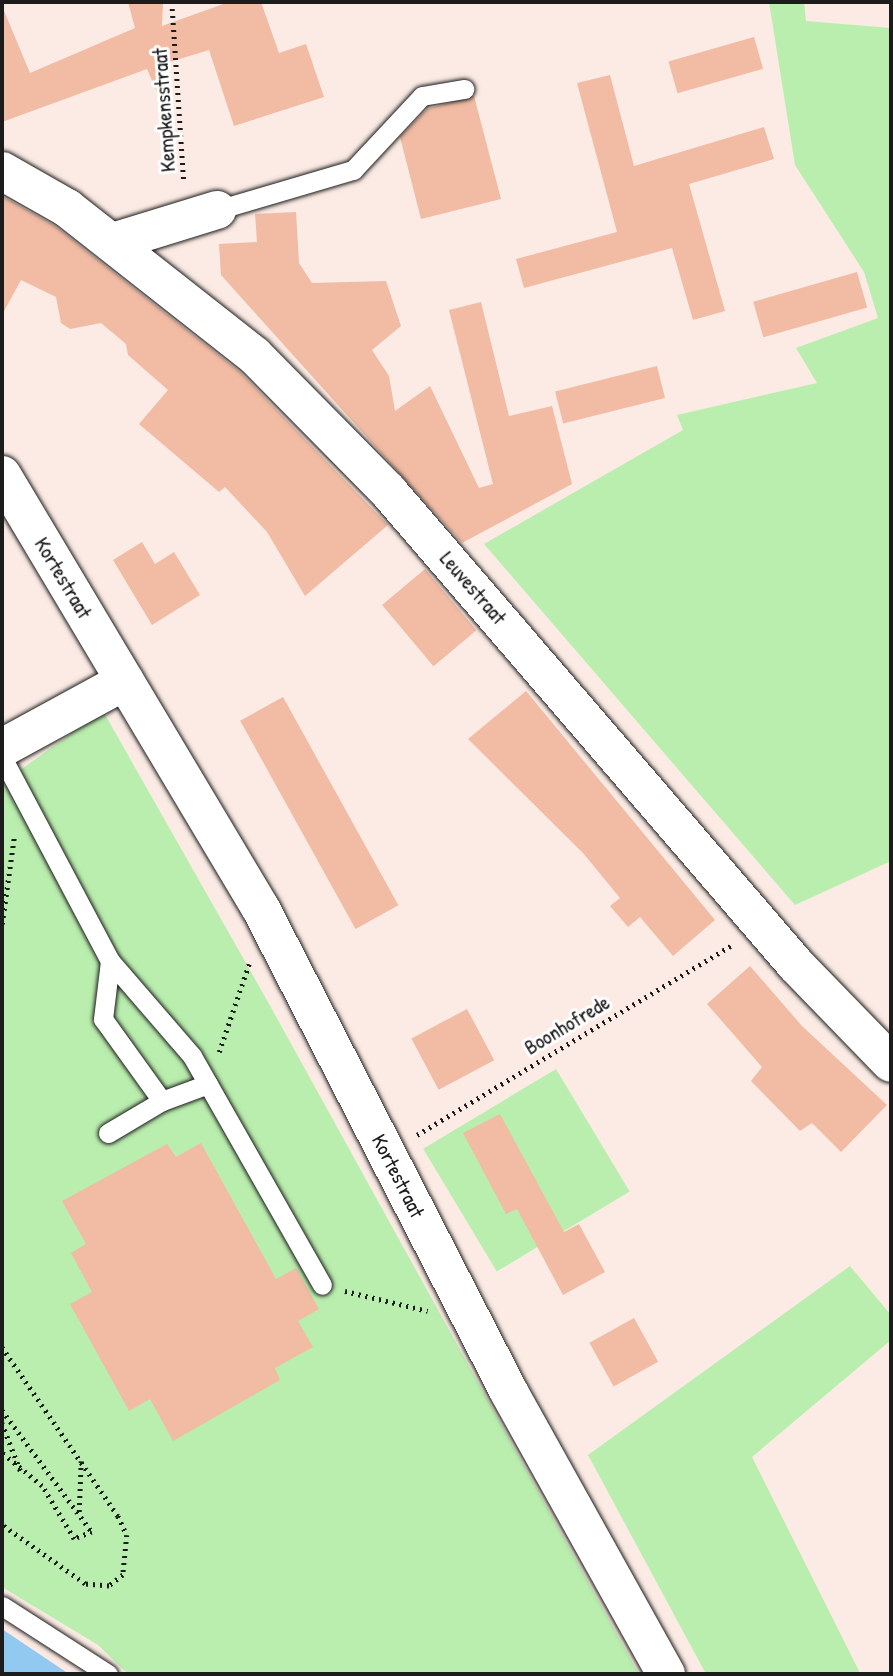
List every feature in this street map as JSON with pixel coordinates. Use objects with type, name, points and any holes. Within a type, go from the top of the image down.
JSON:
[{"type":"street","name":"Leuvestraat","points":[[2,171],[113,242],[255,356],[388,491],[765,926],[891,1063]]},
{"type":"street","points":[[113,242],[202,213]]},
{"type":"street","name":"Kortestraat","points":[[2,475],[265,917],[473,1322],[666,1674]]},
{"type":"street","points":[[2,748],[125,681]]},
{"type":"lane","points":[[202,213],[353,170],[422,96],[464,89]]},
{"type":"lane","points":[[2,757],[110,961],[192,1056],[322,1285]]},
{"type":"lane","points":[[110,961],[103,1019],[162,1101]]},
{"type":"lane","points":[[108,1133],[162,1101],[208,1084]]},
{"type":"lane","points":[[2,1606],[108,1674]]},
{"type":"path","name":"Kempkensstraat","points":[[172,2],[202,213]]},
{"type":"path","points":[[2,924],[15,821]]},
{"type":"path","points":[[208,1084],[265,917]]},
{"type":"path","name":"Boonhofrede","points":[[387,1153],[765,926]]},
{"type":"path","points":[[322,1285],[473,1322]]},
{"type":"path","points":[[2,1347],[82,1460],[127,1535],[123,1576],[109,1586],[85,1584],[2,1525]]},
{"type":"path","points":[[2,1409],[62,1498],[79,1512],[92,1532],[74,1539],[42,1486],[20,1472],[2,1453]]},
{"type":"path","points":[[2,1423],[20,1472]]},
{"type":"path","points":[[79,1512],[82,1460]]},
{"type":"green space","points":[[769,2],[804,2],[806,21],[891,28],[891,861],[795,905],[484,544],[683,430],[677,415],[817,383],[796,348],[878,318],[864,272],[795,165]]},
{"type":"green space","points":[[103,711],[268,1002],[639,1674],[128,1674],[98,1645],[2,1587],[2,783]]},
{"type":"green space","points":[[556,1069],[630,1192],[497,1271],[423,1149]]},
{"type":"green space","points":[[850,1266],[891,1315],[891,1340],[752,1457],[860,1673],[706,1674],[588,1455]]},
{"type":"water","points":[[2,1629],[69,1674],[2,1674]]},
{"type":"building","points":[[128,2],[163,2],[162,26],[229,2],[261,2],[279,53],[306,44],[324,97],[234,126],[209,50],[160,65],[158,94],[147,69],[2,122],[2,6],[30,73],[135,28]]},
{"type":"building","points":[[754,37],[763,69],[678,93],[668,62]]},
{"type":"building","points":[[610,75],[634,166],[764,127],[774,159],[689,184],[725,311],[693,320],[672,248],[524,288],[516,259],[617,232],[577,83]]},
{"type":"building","points":[[474,96],[501,199],[421,219],[400,137],[427,109]]},
{"type":"building","points":[[2,196],[55,226],[240,372],[388,525],[305,596],[267,532],[225,487],[219,492],[139,424],[168,390],[128,355],[126,344],[101,323],[70,329],[61,323],[56,297],[21,280],[2,315]]},
{"type":"building","points":[[296,212],[299,263],[312,283],[386,281],[401,326],[372,350],[389,376],[395,411],[430,386],[479,488],[493,484],[449,310],[481,302],[509,416],[552,406],[572,484],[462,543],[221,275],[219,244],[257,242],[255,214]]},
{"type":"building","points":[[857,272],[867,308],[763,337],[753,302]]},
{"type":"building","points":[[657,366],[665,398],[563,423],[555,391]]},
{"type":"building","points":[[142,542],[155,564],[174,552],[200,595],[152,625],[113,560]]},
{"type":"building","points":[[425,569],[476,630],[434,666],[382,605]]},
{"type":"building","points":[[526,691],[715,920],[673,956],[640,917],[628,927],[610,906],[620,898],[583,853],[468,739]]},
{"type":"building","points":[[283,697],[398,905],[356,929],[240,721]]},
{"type":"building","points":[[750,966],[802,1026],[887,1105],[841,1152],[812,1123],[800,1131],[751,1081],[762,1067],[707,1004]]},
{"type":"building","points":[[467,1009],[494,1060],[439,1090],[411,1039]]},
{"type":"building","points":[[500,1114],[564,1232],[579,1224],[605,1272],[563,1295],[517,1209],[506,1214],[463,1133]]},
{"type":"building","points":[[201,1143],[276,1279],[296,1268],[319,1309],[298,1321],[313,1347],[275,1368],[280,1380],[173,1441],[150,1399],[129,1411],[70,1304],[92,1292],[71,1253],[86,1244],[62,1201],[167,1144],[176,1157]]},
{"type":"building","points":[[634,1318],[658,1362],[614,1386],[589,1343]]}]
